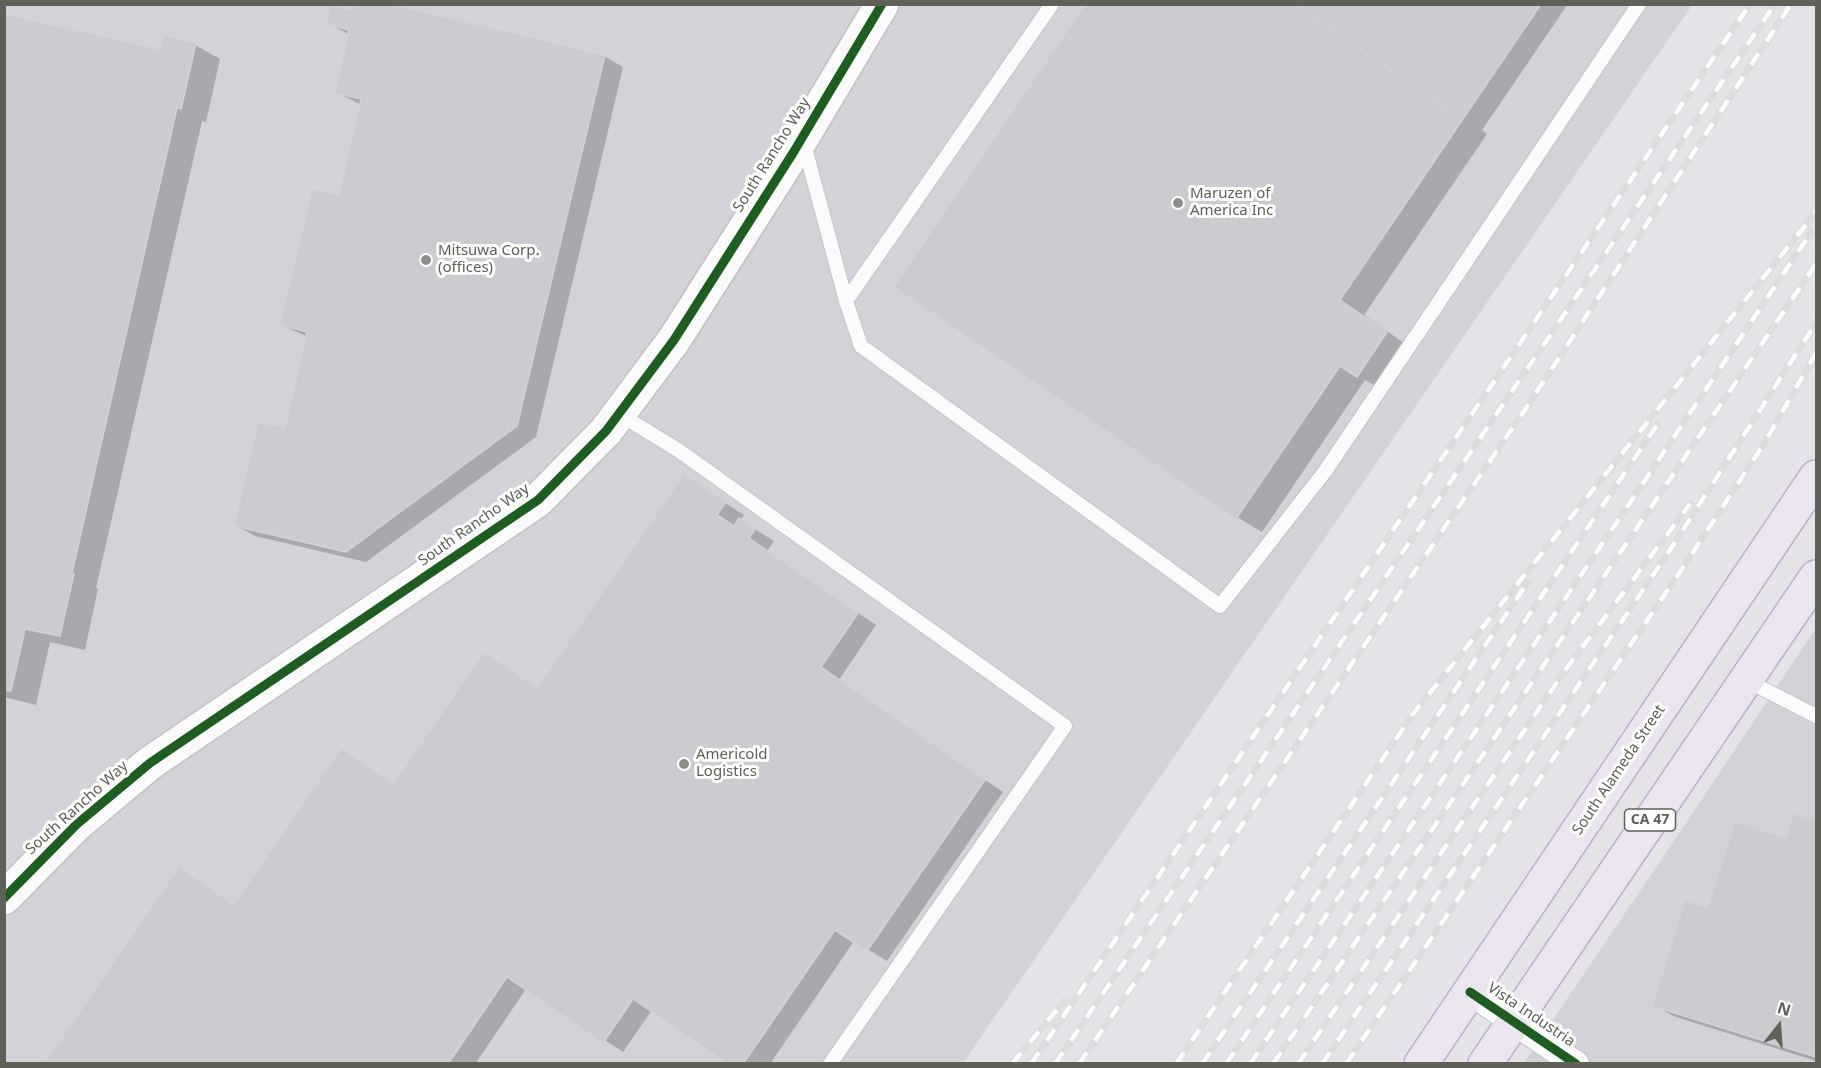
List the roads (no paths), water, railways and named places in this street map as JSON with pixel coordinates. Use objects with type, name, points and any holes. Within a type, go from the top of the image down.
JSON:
[{"type":"main road","name":"South Alameda Street","points":[[1420,1064],[1816,477]]},
{"type":"main road","name":"CA 47","points":[[1485,1064],[1816,577]]},
{"type":"street","name":"South Rancho Way","points":[[4,897],[77,824],[150,763],[538,500],[606,431],[674,340],[802,137],[882,4]]},
{"type":"street","name":"Vista Industria","points":[[1470,992],[1576,1064]]},
{"type":"lane","points":[[846,301],[1052,4]]},
{"type":"lane","points":[[802,137],[846,301],[861,346],[1220,606],[1326,470],[1639,4]]},
{"type":"lane","points":[[619,414],[678,450],[1065,726],[830,1064]]},
{"type":"lane","points":[[1746,680],[1816,716]]},
{"type":"railway","points":[[1031,1064],[1750,4]]},
{"type":"railway","points":[[1055,1064],[1775,4]]},
{"type":"railway","points":[[1079,1064],[1526,408],[1791,4]]},
{"type":"railway","points":[[1176,1064],[1413,714],[1816,212]]},
{"type":"railway","points":[[1250,1064],[1812,231]]},
{"type":"railway","points":[[1273,1064],[1816,264]]},
{"type":"railway","points":[[1322,1064],[1668,553],[1816,323]]},
{"type":"railway","points":[[1346,1064],[1686,563],[1765,442],[1816,353]]},
{"type":"railway","points":[[1226,1064],[1657,425]]},
{"type":"railway","points":[[1298,1064],[1566,669],[1690,504]]},
{"type":"railway","points":[[1202,1064],[1528,582]]},
{"type":"railway","points":[[1012,1064],[1064,1001]]},
{"type":"place","name":"Maruzen of America Inc","points":[[1178,203]]},
{"type":"place","name":"Mitsuwa Corp. (offices)","points":[[426,260]]},
{"type":"place","name":"Americold Logistics","points":[[684,764]]}]
